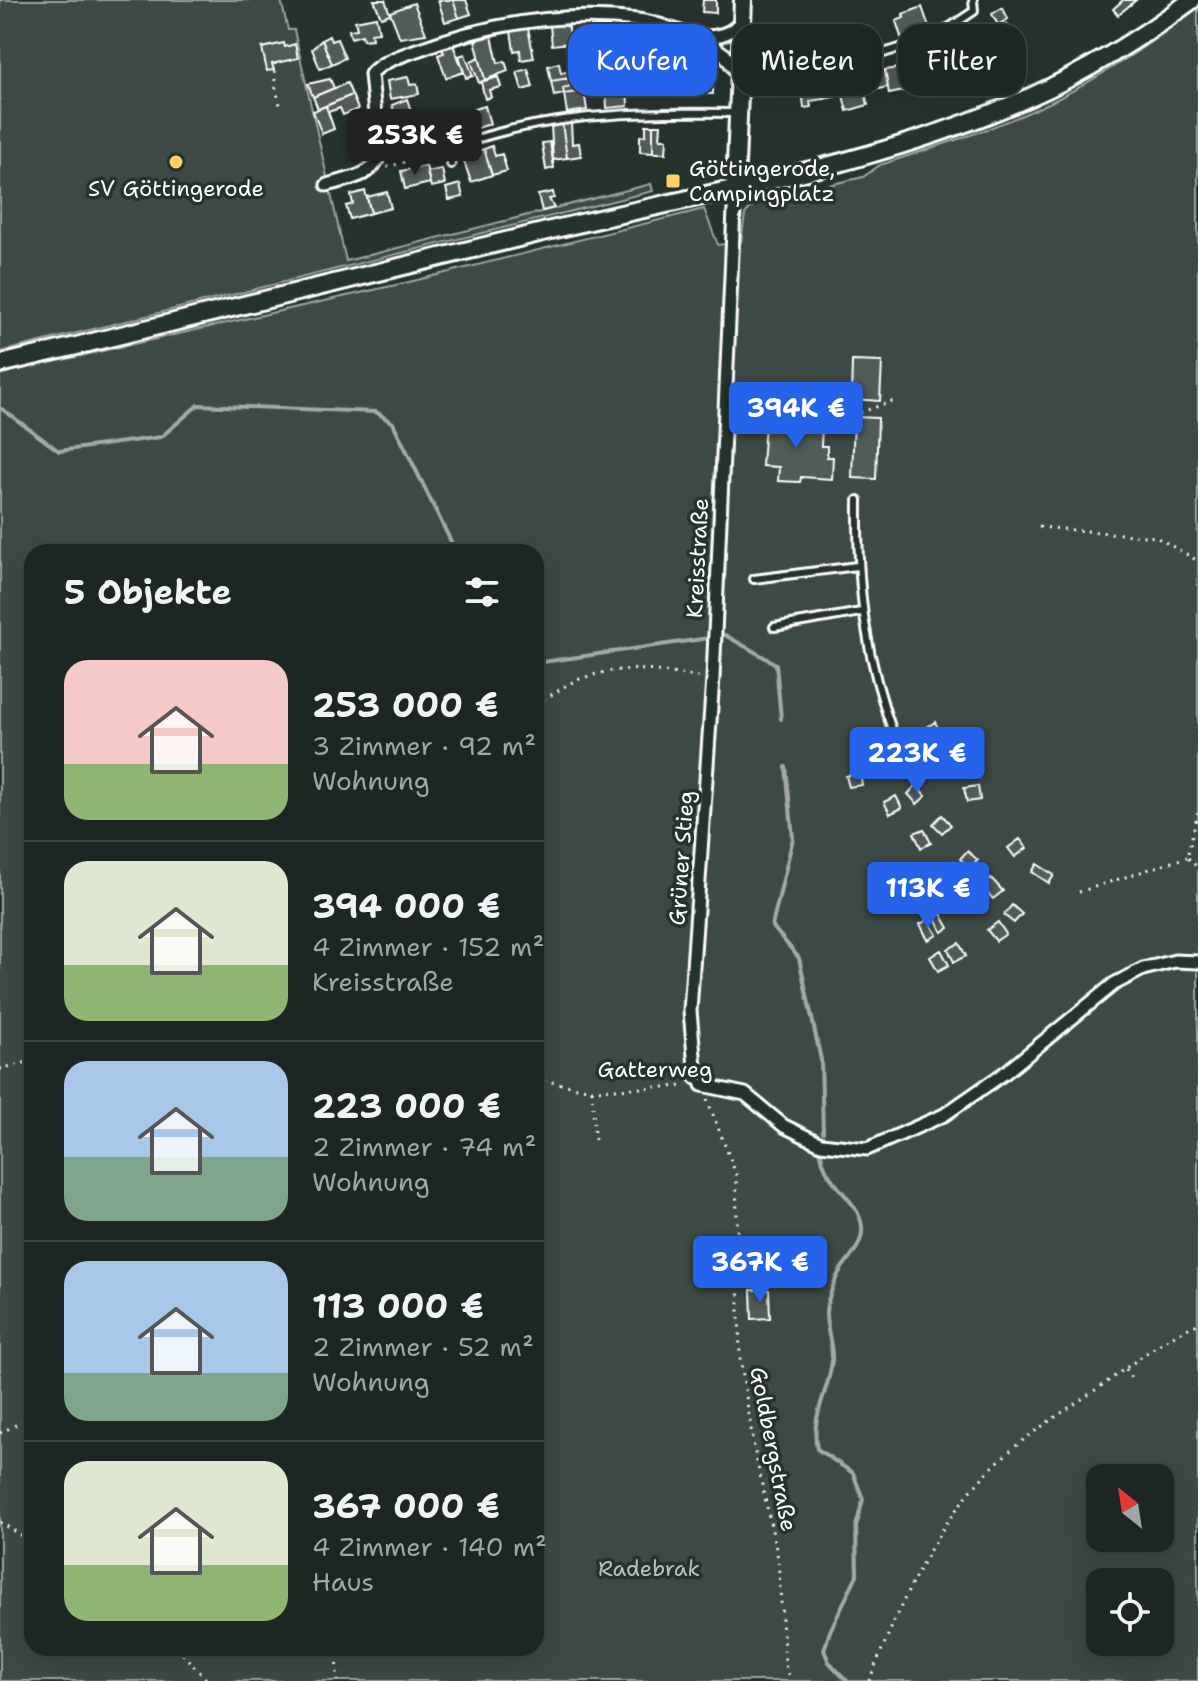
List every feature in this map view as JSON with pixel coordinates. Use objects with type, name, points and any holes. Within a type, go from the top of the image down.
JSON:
[{"type":"main road","name":"Kreisstraße","points":[[742,24],[743,0]]},
{"type":"main road","points":[[0,364],[735,187],[918,138],[997,111],[1118,51],[1192,0]]},
{"type":"main road","name":"Kreisstraße","points":[[735,187],[738,96]]},
{"type":"street","points":[[327,185],[368,172],[376,165],[379,155],[371,74],[401,56],[479,30],[546,19],[635,19],[665,24]]},
{"type":"street","points":[[717,34],[730,32],[742,21]]},
{"type":"street","points":[[717,49],[733,68]]},
{"type":"street","name":"Kreisstraße","points":[[715,640],[735,187]]},
{"type":"street","name":"Grüner Stieg","points":[[699,1082],[690,1011],[715,640]]},
{"type":"street","name":"Gatterweg","points":[[699,1082],[745,1094],[784,1126],[821,1144],[867,1149],[944,1115],[1006,1072],[1114,984],[1143,969],[1175,961],[1198,962]]},
{"type":"lane","points":[[882,53],[927,40],[974,11],[973,0]]},
{"type":"lane","points":[[451,164],[451,152],[458,147],[525,126],[604,113],[737,113]]},
{"type":"lane","points":[[858,500],[857,566],[861,612],[876,685],[896,741]]},
{"type":"lane","points":[[754,579],[857,566]]},
{"type":"lane","points":[[774,627],[861,612]]},
{"type":"path","points":[[275,63],[275,85],[281,109]]},
{"type":"path","points":[[376,165],[396,166],[458,147]]},
{"type":"path","points":[[830,423],[893,401]]},
{"type":"path","points":[[1039,527],[1156,537],[1198,561]]},
{"type":"path","points":[[544,700],[577,679],[632,666],[713,678]]},
{"type":"path","points":[[1187,857],[1198,812]]},
{"type":"path","points":[[1187,857],[1198,868]]},
{"type":"path","points":[[1079,892],[1187,857]]},
{"type":"path","points":[[0,1069],[24,1063]]},
{"type":"path","name":"Gatterweg","points":[[544,1081],[592,1090],[699,1082]]},
{"type":"path","name":"Goldbergstraße","points":[[699,1082],[736,1174],[740,1357],[754,1448],[778,1558],[781,1621],[790,1681]]},
{"type":"path","points":[[592,1090],[595,1144]]},
{"type":"path","points":[[869,1681],[900,1602],[938,1535],[973,1489],[1019,1443],[1198,1324]]},
{"type":"path","points":[[1126,1369],[1132,1380]]},
{"type":"path","points":[[0,1433],[24,1421]]},
{"type":"path","points":[[0,1522],[24,1537]]},
{"type":"path","points":[[185,1656],[208,1681]]},
{"type":"path","points":[[336,1656],[338,1681]]},
{"type":"green space","points":[[0,0],[281,0],[288,30],[294,30],[346,261],[651,184],[653,191],[0,352]]},
{"type":"green space","name":"Radebrak","points":[[1198,8],[1198,1681],[0,1681],[0,374],[409,282],[704,209],[718,245],[741,242],[745,214],[756,202],[863,177],[880,165],[1015,118],[1095,78]]},
{"type":"building","points":[[374,0],[385,0],[390,14],[381,17]]},
{"type":"building","points":[[438,0],[453,0],[459,18],[445,22]]},
{"type":"building","points":[[453,0],[466,0],[471,14],[459,18]]},
{"type":"building","points":[[703,0],[716,0],[716,13],[702,12]]},
{"type":"building","points":[[1123,0],[1136,0],[1118,15],[1113,9]]},
{"type":"building","points":[[414,3],[426,34],[400,38],[390,12]]},
{"type":"building","points":[[922,7],[928,24],[898,24],[898,27],[896,21],[904,18],[903,14]]},
{"type":"building","points":[[1002,8],[1008,19],[997,24],[992,14]]},
{"type":"building","points":[[376,17],[379,32],[371,33],[372,39],[363,40],[362,35],[351,38],[349,30],[357,29],[355,21]]},
{"type":"building","points":[[550,26],[568,27],[568,43],[552,45]]},
{"type":"building","points":[[528,28],[534,58],[521,60],[520,50],[514,51],[511,31]]},
{"type":"building","points":[[329,36],[331,41],[337,39],[345,58],[332,64],[322,40]]},
{"type":"building","points":[[492,36],[498,63],[505,61],[508,71],[485,80],[475,40]]},
{"type":"building","points":[[322,40],[332,64],[320,69],[312,49]]},
{"type":"building","points":[[284,43],[285,47],[295,44],[298,58],[272,64],[274,70],[267,71],[262,48]]},
{"type":"building","points":[[453,45],[464,72],[446,78],[438,55],[444,53],[442,49]]},
{"type":"building","points":[[465,54],[473,76],[466,78],[459,56]]},
{"type":"building","points":[[479,57],[485,80],[479,83],[471,61]]},
{"type":"building","points":[[559,63],[561,73],[568,71],[568,78],[551,81],[548,66]]},
{"type":"building","points":[[898,68],[898,92],[889,94],[885,70]]},
{"type":"building","points":[[528,69],[533,87],[522,90],[517,72]]},
{"type":"building","points":[[885,70],[888,87],[882,88],[882,71]]},
{"type":"building","points":[[408,77],[410,85],[417,84],[419,94],[390,99],[387,81]]},
{"type":"building","points":[[498,77],[501,87],[489,90],[491,97],[485,99],[481,82]]},
{"type":"building","points":[[568,78],[568,87],[563,88],[564,94],[554,96],[551,81]]},
{"type":"building","points":[[330,79],[334,88],[313,97],[308,84]]},
{"type":"building","points":[[347,83],[352,95],[318,109],[313,97]]},
{"type":"building","points":[[564,94],[585,96],[587,110],[567,113]]},
{"type":"building","points":[[352,95],[358,109],[343,115],[340,108],[328,112],[326,106]]},
{"type":"building","points":[[606,96],[628,96],[628,106],[607,108]]},
{"type":"building","points":[[803,96],[824,96],[824,99],[810,101],[811,107],[804,108]]},
{"type":"building","points":[[843,96],[866,96],[868,105],[847,111]]},
{"type":"building","points":[[407,99],[411,111],[396,117],[392,105]]},
{"type":"building","points":[[326,106],[334,129],[322,134],[313,111]]},
{"type":"building","points":[[485,106],[490,124],[468,131],[463,112]]},
{"type":"building","points":[[430,116],[432,131],[419,133],[421,148],[405,151],[398,137],[402,136],[399,122]]},
{"type":"building","points":[[571,122],[572,144],[579,143],[581,156],[567,158],[562,123]]},
{"type":"building","points":[[562,123],[567,158],[553,160],[551,125]]},
{"type":"building","points":[[646,125],[653,125],[653,153],[640,152],[640,136],[646,135]]},
{"type":"building","points":[[653,125],[661,125],[660,139],[667,139],[666,153],[653,153]]},
{"type":"building","points":[[550,142],[554,168],[546,170],[542,143]]},
{"type":"building","points":[[492,146],[495,156],[502,154],[507,171],[492,175],[484,149]]},
{"type":"building","points":[[484,149],[492,175],[471,182],[462,155],[471,152],[473,159],[479,157],[477,151]]},
{"type":"building","points":[[426,166],[430,183],[405,189],[401,171]]},
{"type":"building","points":[[442,169],[445,184],[431,187],[427,172]]},
{"type":"building","points":[[460,184],[463,197],[449,200],[446,188]]},
{"type":"building","points":[[365,191],[371,213],[350,219],[346,206],[353,204],[351,195]]},
{"type":"building","points":[[387,192],[391,208],[371,213],[367,197]]},
{"type":"building","points":[[553,192],[554,198],[549,199],[554,208],[542,211],[538,195]]},
{"type":"building","points":[[852,361],[882,362],[880,401],[851,399]]},
{"type":"building","points":[[784,413],[800,414],[799,425],[822,426],[821,446],[827,446],[827,457],[833,457],[832,479],[801,477],[800,482],[778,481],[779,467],[762,466],[765,423],[783,424]]},
{"type":"building","points":[[854,417],[878,418],[876,479],[852,478]]},
{"type":"building","points":[[935,722],[940,732],[929,738],[924,729]]},
{"type":"building","points":[[950,736],[954,748],[943,753],[938,741]]},
{"type":"building","points":[[894,755],[905,766],[899,773],[888,762]]},
{"type":"building","points":[[860,773],[862,785],[849,787],[846,776]]},
{"type":"building","points":[[916,785],[926,796],[917,804],[908,794]]},
{"type":"building","points":[[978,786],[980,800],[967,802],[964,788]]},
{"type":"building","points":[[896,796],[902,808],[890,814],[884,802]]},
{"type":"building","points":[[942,815],[951,825],[942,833],[933,824]]},
{"type":"building","points":[[924,829],[931,843],[921,848],[914,833]]},
{"type":"building","points":[[1020,839],[1027,848],[1015,857],[1008,848]]},
{"type":"building","points":[[967,851],[978,860],[970,868],[960,859]]},
{"type":"building","points":[[954,861],[961,872],[952,879],[944,868]]},
{"type":"building","points":[[1037,864],[1054,875],[1049,883],[1032,872]]},
{"type":"building","points":[[938,870],[947,882],[939,889],[929,876]]},
{"type":"building","points":[[991,878],[1003,891],[993,899],[982,887]]},
{"type":"building","points":[[905,884],[916,902],[909,906],[898,888]]},
{"type":"building","points":[[978,891],[986,905],[974,912],[966,899]]},
{"type":"building","points":[[1012,905],[1022,914],[1014,923],[1004,915]]},
{"type":"building","points":[[939,910],[949,928],[942,932],[933,914]]},
{"type":"building","points":[[928,920],[937,935],[928,940],[920,924]]},
{"type":"building","points":[[998,922],[1006,934],[996,941],[987,930]]},
{"type":"building","points":[[959,943],[966,956],[954,962],[948,949]]},
{"type":"building","points":[[941,950],[949,965],[938,971],[930,957]]},
{"type":"building","points":[[751,1290],[769,1290],[770,1318],[752,1319]]},
{"type":"waterway","points":[[2,409],[59,451],[161,437],[198,405],[376,412],[393,423],[452,544]]},
{"type":"waterway","points":[[725,635],[776,664],[781,719]]},
{"type":"waterway","points":[[544,662],[709,638]]},
{"type":"waterway","points":[[786,767],[793,838],[772,926],[799,958],[821,1060],[823,1132]]},
{"type":"waterway","points":[[821,1153],[829,1174],[855,1208],[862,1227],[860,1242],[838,1274],[827,1307],[832,1360],[816,1425],[817,1449],[853,1473],[863,1499],[856,1527],[857,1575],[824,1650],[829,1662],[847,1681]]},
{"type":"place","name":"SV Göttingerode","points":[[176,162]]},
{"type":"place","name":"Göttingerode, Campingplatz","points":[[673,181]]}]
